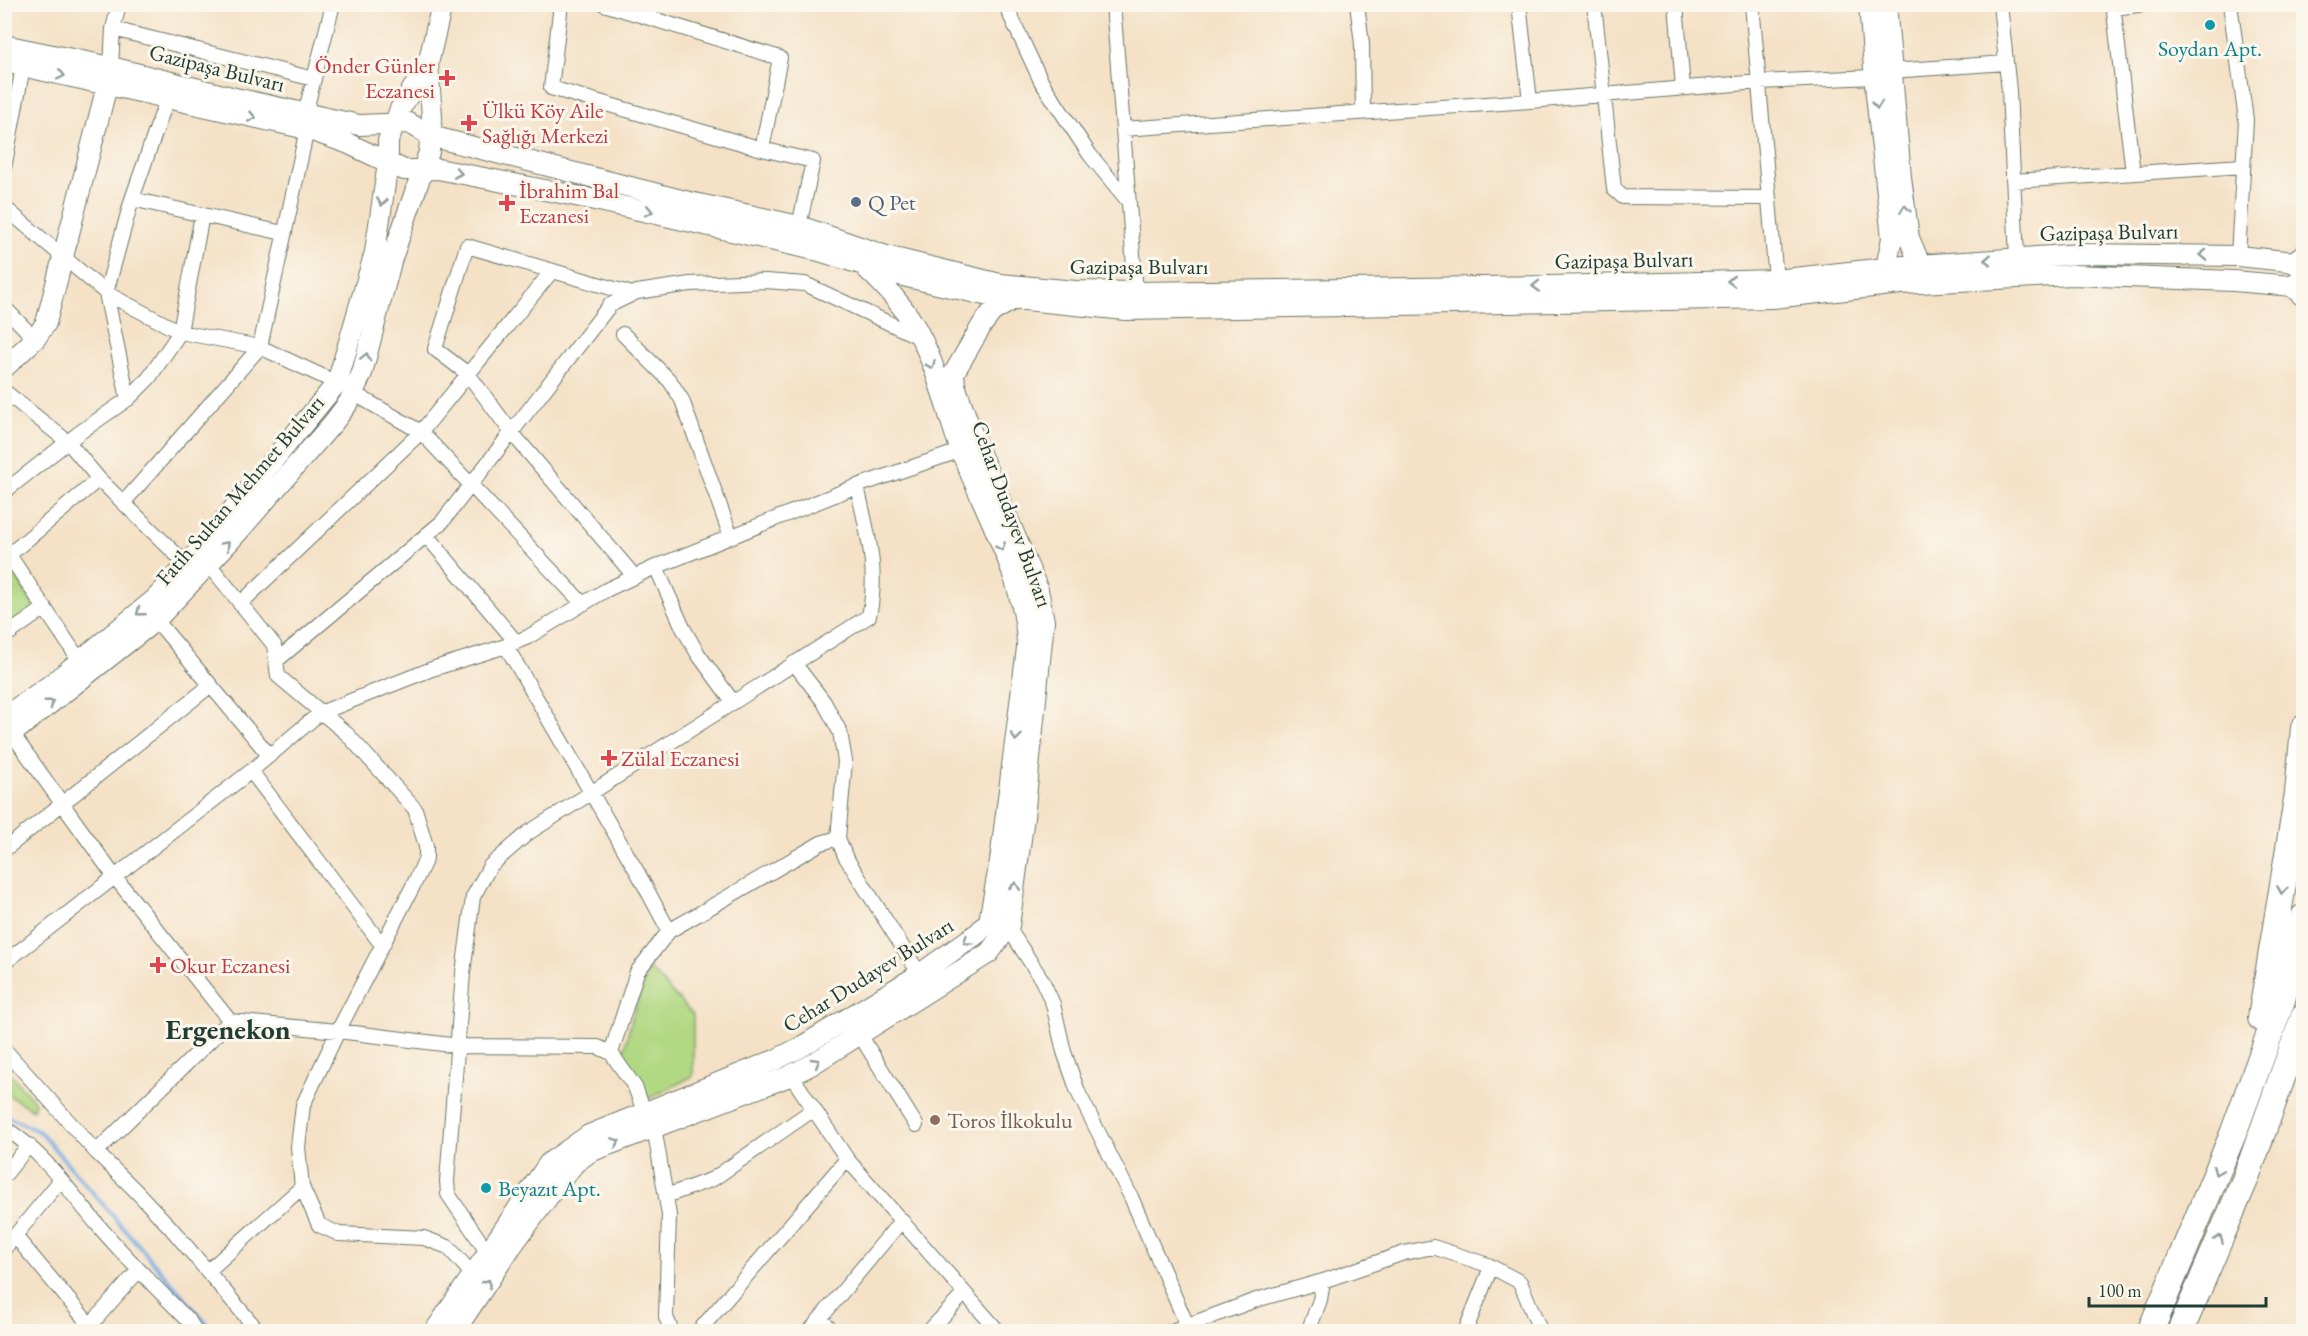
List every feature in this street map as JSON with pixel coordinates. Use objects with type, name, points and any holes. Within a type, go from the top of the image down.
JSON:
[{"type":"highway","points":[[2233,1134],[2265,1001],[2298,793],[2304,728]]},
{"type":"highway","points":[[2150,1332],[2233,1134],[2282,1000],[2304,917]]},
{"type":"highway","points":[[2180,1332],[2245,1180],[2304,1017]]},
{"type":"highway","points":[[2245,1180],[2304,1066]]},
{"type":"street","points":[[4,368],[35,339],[46,323],[109,76],[113,29],[119,4]]},
{"type":"street","points":[[124,502],[260,347],[314,79],[333,4]]},
{"type":"street","points":[[428,64],[442,4]]},
{"type":"street","points":[[561,4],[551,88],[762,149],[813,161],[799,226]]},
{"type":"street","points":[[604,4],[780,58],[762,149]]},
{"type":"street","points":[[1005,4],[1041,81],[1090,155],[1129,203]]},
{"type":"street","points":[[1113,4],[1136,292]]},
{"type":"street","points":[[1357,4],[1362,44],[1363,112]]},
{"type":"street","points":[[1519,4],[1530,101]]},
{"type":"street","points":[[1594,4],[1614,189],[1623,197],[1769,198]]},
{"type":"street","points":[[1676,4],[1683,88]]},
{"type":"street","points":[[1752,4],[1776,280]]},
{"type":"street","points":[[1869,4],[1909,238],[1920,264]]},
{"type":"street","points":[[1886,4],[1882,74],[1892,238],[1886,267]]},
{"type":"street","points":[[2000,4],[2006,63],[2017,258]]},
{"type":"street","points":[[2133,173],[2113,6],[2146,4]]},
{"type":"street","points":[[2230,4],[2246,120],[2238,256]]},
{"type":"street","points":[[113,29],[314,79]]},
{"type":"street","name":"Gazipaşa Bulvarı","points":[[4,45],[109,76],[306,121],[404,170],[448,171],[586,198],[819,251],[864,266],[1014,300],[1126,310],[1761,299],[1900,284],[2072,275],[2234,281],[2301,275]]},
{"type":"street","points":[[1123,129],[1530,101],[2006,63]]},
{"type":"street","points":[[4,168],[14,64]]},
{"type":"street","name":"Gazipaşa Bulvarı","points":[[14,64],[109,76],[167,99],[306,121],[359,126],[409,123],[431,136],[685,201],[799,226],[886,256],[1000,284],[1075,291],[1550,286],[1776,280],[1920,264],[2080,254],[2238,256],[2301,275]]},
{"type":"street","name":"Fatih Sultan Mehmet Bulvarı","points":[[6,728],[156,620],[333,423],[345,388],[375,252],[388,163],[388,141],[400,109],[428,64]]},
{"type":"street","name":"Fatih Sultan Mehmet Bulvarı","points":[[6,728],[80,661],[154,600],[362,372],[392,258],[429,152],[432,116],[428,64]]},
{"type":"street","points":[[128,399],[106,293],[132,199],[167,99]]},
{"type":"street","points":[[2013,181],[2243,166]]},
{"type":"street","points":[[132,199],[283,233]]},
{"type":"street","points":[[4,207],[106,293],[180,332],[260,347],[345,388],[421,432],[583,604]]},
{"type":"street","points":[[5,491],[128,399],[149,378],[180,332],[202,215]]},
{"type":"street","points":[[632,294],[467,246],[435,349],[468,374],[512,433],[635,577]]},
{"type":"street","name":"Cehar Dudayev Bulvarı","points":[[454,1332],[511,1247],[575,1163],[590,1152],[649,1119],[775,1060],[989,953],[1009,926],[1024,817],[1044,621],[1038,590],[969,448],[914,325],[892,293],[864,266]]},
{"type":"street","points":[[240,604],[421,432],[552,271]]},
{"type":"street","points":[[276,661],[442,522],[610,305],[632,294],[690,284],[766,281],[805,284],[919,337]]},
{"type":"street","name":"Cehar Dudayev Bulvarı","points":[[434,1332],[549,1163],[589,1135],[791,1075],[811,1065],[860,1035],[925,983],[989,921],[1027,648],[1027,625],[1018,589],[969,448],[954,374],[964,353],[992,312],[1014,300]]},
{"type":"street","points":[[4,308],[35,339]]},
{"type":"street","points":[[622,334],[670,381],[682,400],[731,537]]},
{"type":"street","points":[[4,391],[68,442],[99,479],[187,565]]},
{"type":"street","points":[[4,963],[251,771],[320,713],[432,669],[511,644],[656,567],[857,486],[969,448]]},
{"type":"street","points":[[80,661],[45,608],[7,557],[99,479]]},
{"type":"street","points":[[488,1253],[448,1194],[447,1181],[464,973],[473,897],[490,866],[528,833],[869,616],[874,594],[874,567],[857,486]]},
{"type":"street","points":[[426,535],[511,644],[669,931]]},
{"type":"street","points":[[208,563],[274,645],[278,676],[347,734],[415,809],[424,834],[426,858],[303,1105],[298,1146],[302,1187],[319,1225],[339,1234],[424,1238],[448,1247],[473,1275]]},
{"type":"street","points":[[656,567],[683,628],[698,654],[733,702]]},
{"type":"street","points":[[4,638],[45,608]]},
{"type":"street","points":[[156,620],[269,755]]},
{"type":"street","points":[[794,663],[824,702],[840,732],[845,761],[838,838],[845,856],[925,983]]},
{"type":"street","points":[[4,850],[211,685]]},
{"type":"street","points":[[6,728],[114,876],[230,1021],[459,1046],[598,1047],[611,1053],[635,1087],[649,1119],[666,1196],[669,1215],[666,1317],[672,1332]]},
{"type":"street","points":[[251,771],[382,945]]},
{"type":"street","points":[[611,1053],[637,972],[669,931],[821,843],[838,838]]},
{"type":"street","points":[[992,908],[1009,926],[1046,988],[1053,1004],[1064,1052],[1078,1092],[1131,1197],[1187,1325]]},
{"type":"street","points":[[96,1152],[230,1021]]},
{"type":"street","points":[[860,1035],[916,1125]]},
{"type":"street","points":[[4,1049],[96,1152],[134,1189],[208,1271],[259,1332]]},
{"type":"street","points":[[791,1075],[847,1159],[999,1332]]},
{"type":"street","points":[[666,1196],[712,1179],[814,1109]]},
{"type":"street","points":[[4,1128],[29,1145],[45,1161],[139,1270],[189,1321],[196,1332]]},
{"type":"street","points":[[4,1176],[29,1145]]},
{"type":"street","points":[[698,1332],[847,1159]]},
{"type":"street","points":[[4,1250],[60,1181]]},
{"type":"street","points":[[208,1271],[302,1187]]},
{"type":"street","points":[[809,1332],[902,1220]]},
{"type":"street","points":[[15,1236],[91,1329],[139,1270]]},
{"type":"street","points":[[1168,1332],[1256,1300],[1323,1281],[1404,1253],[1433,1247],[1491,1267],[1520,1282],[1542,1332]]},
{"type":"street","points":[[1465,1332],[1491,1267]]},
{"type":"street","points":[[1308,1332],[1320,1300],[1323,1281]]},
{"type":"street","points":[[928,1332],[965,1293]]},
{"type":"street","points":[[820,1318],[834,1332]]},
{"type":"green space","points":[[5,568],[11,568],[36,609],[5,633]]},
{"type":"green space","points":[[649,968],[693,1015],[693,1076],[648,1099],[622,1059],[632,1018]]},
{"type":"green space","points":[[5,1068],[35,1102],[33,1110],[5,1093]]},
{"type":"waterway","points":[[4,1115],[40,1132],[214,1332]]},
{"type":"place","name":"Soydan Apt.","points":[[2210,25]]},
{"type":"place","name":"Önder Günler Eczanesi","points":[[447,78]]},
{"type":"place","name":"Ülkü Köy Aile Sağlığı Merkezi","points":[[469,123]]},
{"type":"place","name":"Q Pet","points":[[856,202]]},
{"type":"place","name":"İbrahim Bal Eczanesi","points":[[507,203]]},
{"type":"place","name":"Zülal Eczanesi","points":[[609,758]]},
{"type":"place","name":"Okur Eczanesi","points":[[158,965]]},
{"type":"place","name":"Toros İlkokulu","points":[[935,1120]]},
{"type":"place","name":"Beyazıt Apt.","points":[[486,1188]]},
{"type":"district","name":"Ergenekon","points":[[228,1029]]}]
